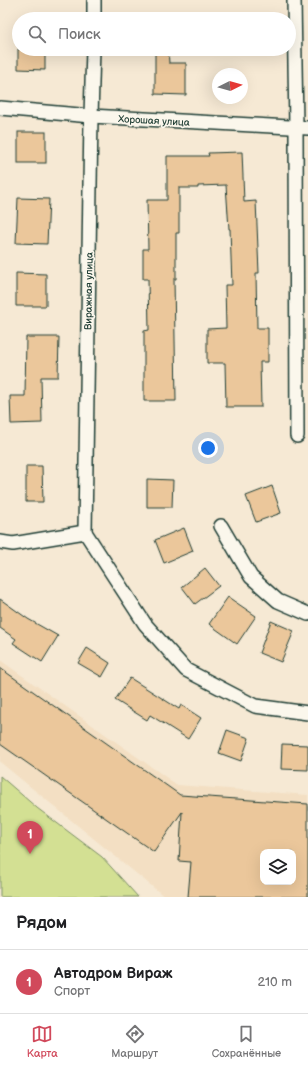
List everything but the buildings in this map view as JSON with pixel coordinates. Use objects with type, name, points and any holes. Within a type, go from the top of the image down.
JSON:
[{"type":"street","points":[[94,0],[94,12]]},
{"type":"street","points":[[294,0],[295,12]]},
{"type":"street","points":[[296,32],[302,127],[297,436]]},
{"type":"street","name":"Виражная улица","points":[[85,532],[90,116],[93,56]]},
{"type":"street","name":"Хорошая улица","points":[[0,108],[90,116],[302,127]]},
{"type":"street","points":[[221,526],[251,577],[278,601],[308,614]]},
{"type":"street","points":[[0,542],[13,544],[85,532],[145,624],[186,670],[256,706],[308,713]]},
{"type":"shaded area","points":[[0,660],[177,785],[308,795],[308,897],[165,897],[0,762]]},
{"type":"green space","points":[[0,776],[37,808],[102,857],[138,897],[0,897]]},
{"type":"place","name":"Автодром Вираж","points":[[30,854]]}]
